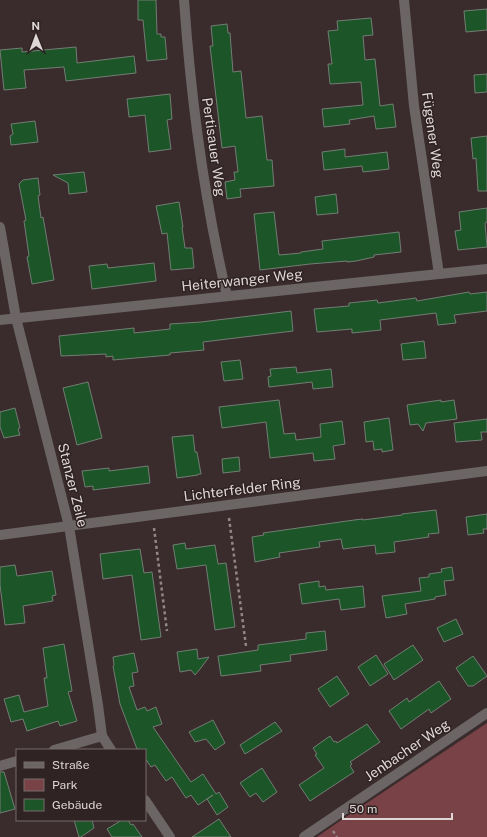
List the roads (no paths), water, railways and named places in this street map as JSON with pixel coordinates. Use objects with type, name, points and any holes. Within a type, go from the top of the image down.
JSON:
[{"type":"street","name":"Pertisauer Weg","points":[[184,0],[198,139],[210,215],[227,296]]},
{"type":"street","name":"Fügener Weg","points":[[404,0],[414,106],[439,274]]},
{"type":"street","name":"Stanzer Zeile","points":[[0,227],[16,318],[69,526],[102,736],[110,749]]},
{"type":"street","name":"Heiterwanger Weg","points":[[0,320],[487,269]]},
{"type":"street","name":"Lichterfelder Ring","points":[[0,535],[487,471]]},
{"type":"street","name":"Jenbacher Weg","points":[[304,837],[487,713]]},
{"type":"street","points":[[57,749],[102,736]]},
{"type":"street","points":[[0,766],[16,761]]},
{"type":"street","points":[[146,801],[170,837]]}]
